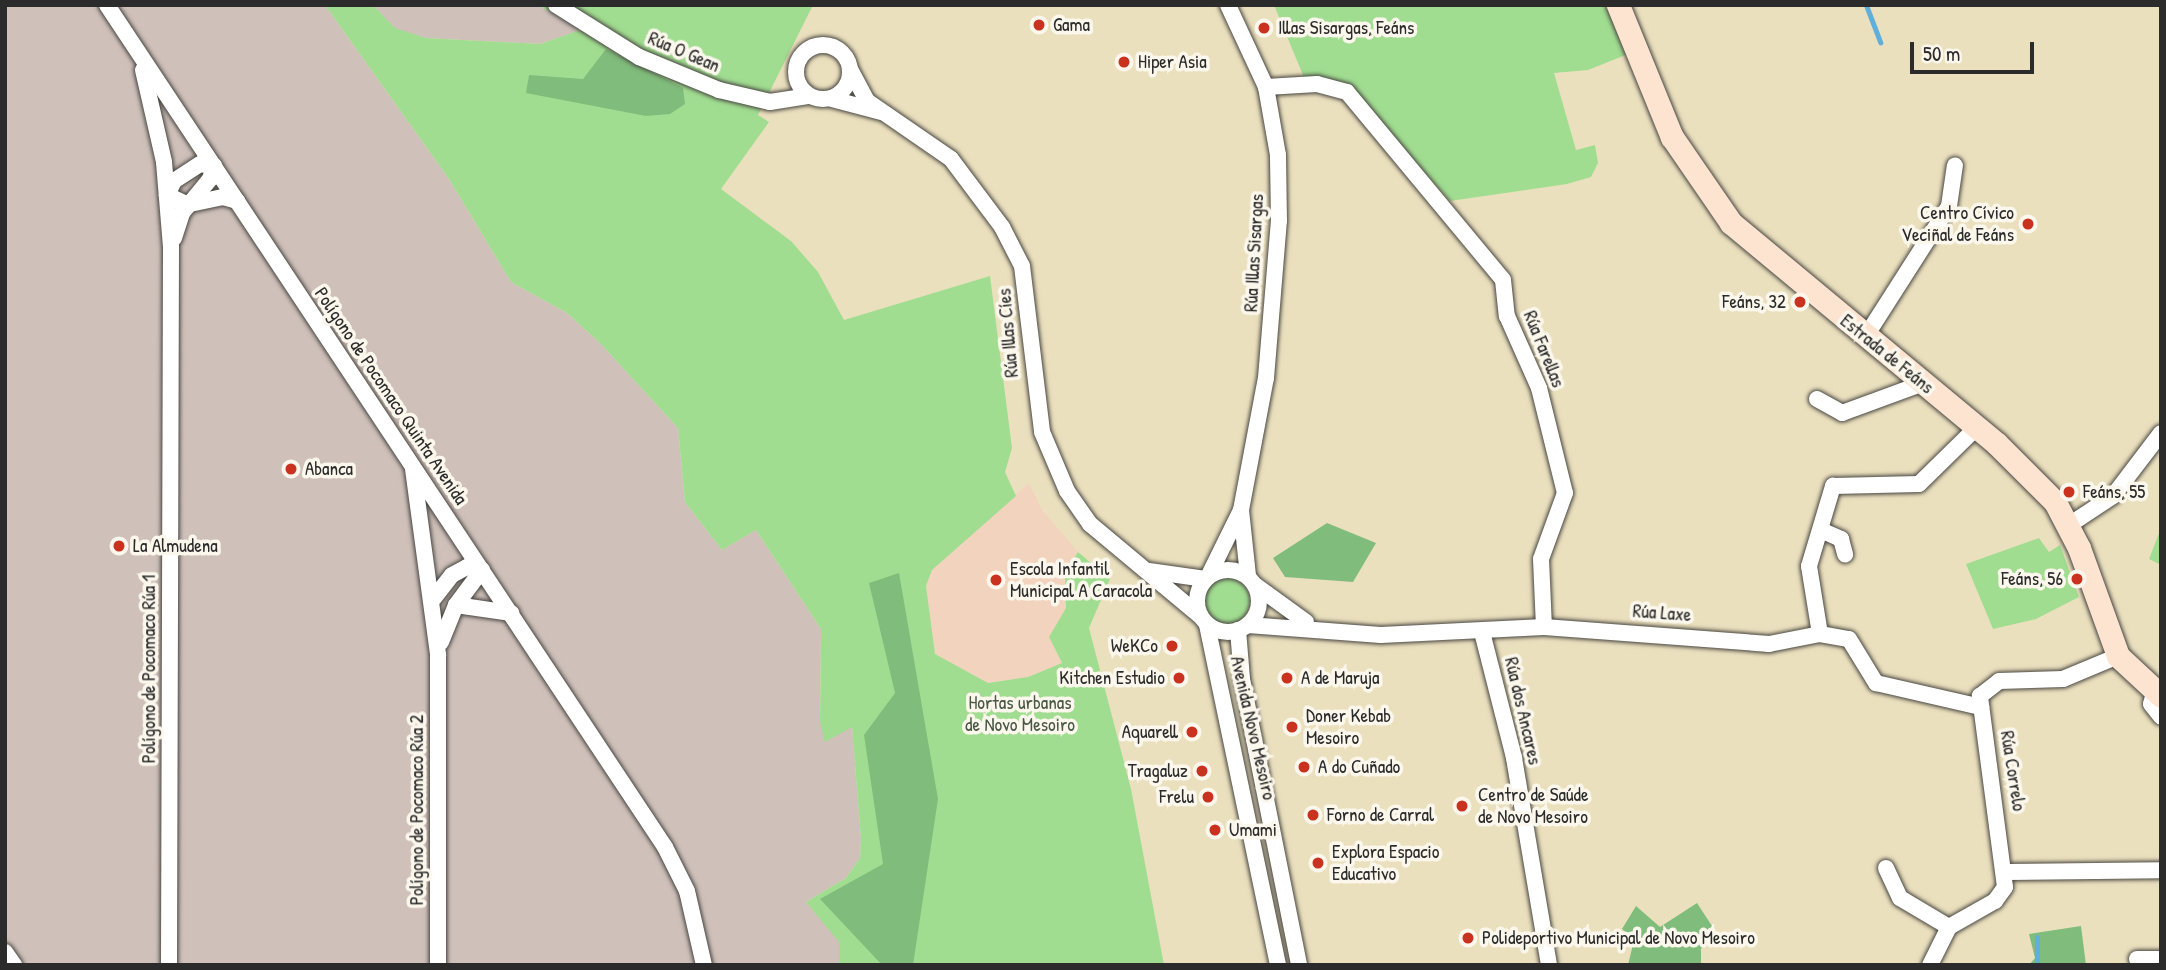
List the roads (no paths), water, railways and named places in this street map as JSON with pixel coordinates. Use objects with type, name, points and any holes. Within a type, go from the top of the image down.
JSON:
[{"type":"street","name":"Polígono de Pocomaco Quinta Avenida","points":[[107,5],[665,847],[687,891],[704,965]]},
{"type":"street","name":"Rúa O Gean","points":[[556,5],[639,57],[719,90],[771,102],[808,96]]},
{"type":"street","name":"Rúa Illas Sisargas","points":[[1228,5],[1266,87],[1278,155],[1275,299],[1241,510],[1251,581]]},
{"type":"street","name":"Estrada de Feáns","points":[[1618,5],[1672,137],[1731,223],[1924,383],[2055,502],[2069,524],[2118,656],[2158,694]]},
{"type":"street","name":"Rúa Illas Cíes","points":[[881,112],[832,99],[808,96],[796,75],[804,53],[826,45],[847,58],[856,89],[881,112],[951,159],[1002,227],[1022,266],[1036,410],[1049,454],[1090,524],[1204,620]]},
{"type":"street","name":"Polígono de Pocomaco Rúa 1","points":[[139,54],[167,195],[171,247],[169,965]]},
{"type":"street","points":[[832,99],[849,82],[850,69]]},
{"type":"street","name":"Rúa Farellas","points":[[1266,87],[1317,84],[1347,92],[1495,265],[1507,316],[1539,388],[1565,493],[1541,559],[1544,627]]},
{"type":"street","points":[[1866,336],[1949,206],[1955,165]]},
{"type":"street","points":[[214,166],[184,170],[167,195],[188,205],[223,197],[237,201]]},
{"type":"street","points":[[188,205],[214,166]]},
{"type":"street","name":"Polígono de Pocomaco Rúa 1","points":[[171,247],[188,205]]},
{"type":"street","points":[[1817,399],[1842,413],[1924,383]]},
{"type":"street","points":[[1820,634],[1809,566],[1822,531],[1833,486],[1919,484],[1976,428]]},
{"type":"street","points":[[2069,524],[2113,496],[2161,432]]},
{"type":"street","name":"Polígono de Pocomaco Rúa 2","points":[[412,466],[434,598],[438,654],[438,965]]},
{"type":"street","name":"Rúa Illas Sisargas","points":[[1206,578],[1241,510]]},
{"type":"street","points":[[1822,531],[1841,539],[1845,554]]},
{"type":"street","points":[[434,598],[452,575],[467,567],[482,570]]},
{"type":"street","points":[[1146,570],[1206,578],[1228,569],[1251,581],[1259,606],[1243,627],[1204,620],[1197,595],[1206,578]]},
{"type":"street","name":"Polígono de Pocomaco Rúa 2","points":[[438,654],[456,605],[482,570]]},
{"type":"street","name":"Rúa Laxe","points":[[1251,581],[1312,625]]},
{"type":"street","points":[[456,605],[511,614]]},
{"type":"street","name":"Avenida Novo Mesoiro","points":[[1204,620],[1278,965]]},
{"type":"street","name":"Rúa Laxe","points":[[1243,627],[1312,625],[1381,635],[1544,627],[1769,644],[1820,634],[1849,639],[1876,682],[1981,708]]},
{"type":"street","name":"Avenida Novo Mesoiro","points":[[1243,627],[1242,679],[1299,965]]},
{"type":"street","name":"Rúa dos Ancares","points":[[1482,632],[1514,758],[1549,965]]},
{"type":"street","points":[[1981,708],[1980,696],[1999,681],[2063,679],[2118,656]]},
{"type":"street","points":[[2158,694],[2151,704],[2161,716]]},
{"type":"street","name":"Rúa Correlo","points":[[1981,708],[2008,873]]},
{"type":"street","points":[[1886,868],[1900,898],[1950,928]]},
{"type":"street","points":[[1930,965],[1950,928],[2002,895],[2008,873],[2161,870]]},
{"type":"street","points":[[5,952],[14,965]]},
{"type":"street","points":[[2137,959],[2161,959]]},
{"type":"waterway","points":[[1866,5],[1880,42]]},
{"type":"waterway","points":[[2037,937],[2037,965]]},
{"type":"place","name":"Gama","points":[[1039,25]]},
{"type":"place","name":"Illas Sisargas, Feáns","points":[[1264,28]]},
{"type":"place","name":"Hiper Asia","points":[[1124,62]]},
{"type":"place","name":"Centro Cívico Veciñal de Feáns","points":[[2028,224]]},
{"type":"place","name":"Feáns, 32","points":[[1800,302]]},
{"type":"place","name":"Abanca","points":[[291,469]]},
{"type":"place","name":"Feáns, 55","points":[[2069,492]]},
{"type":"place","name":"La Almudena","points":[[119,546]]},
{"type":"place","name":"Feáns, 56","points":[[2077,579]]},
{"type":"place","name":"Escola Infantil Municipal A Caracola","points":[[996,580]]},
{"type":"place","name":"WeKCo","points":[[1172,646]]},
{"type":"place","name":"Kitchen Estudio","points":[[1179,678]]},
{"type":"place","name":"A de Maruja","points":[[1287,678]]},
{"type":"place","name":"Doner Kebab Mesoiro","points":[[1292,727]]},
{"type":"place","name":"Aquarell","points":[[1192,732]]},
{"type":"place","name":"A do Cuñado","points":[[1304,767]]},
{"type":"place","name":"Tragaluz","points":[[1202,771]]},
{"type":"place","name":"Frelu","points":[[1208,797]]},
{"type":"place","name":"Centro de Saúde de Novo Mesoiro","points":[[1462,806]]},
{"type":"place","name":"Forno de Carral","points":[[1313,815]]},
{"type":"place","name":"Umami","points":[[1215,830]]},
{"type":"place","name":"Explora Espacio Educativo","points":[[1318,863]]},
{"type":"place","name":"Polideportivo Municipal de Novo Mesoiro","points":[[1468,938]]},
{"type":"park label","name":"Hortas urbanas de Novo Mesoiro","points":[[1020,714]]}]
